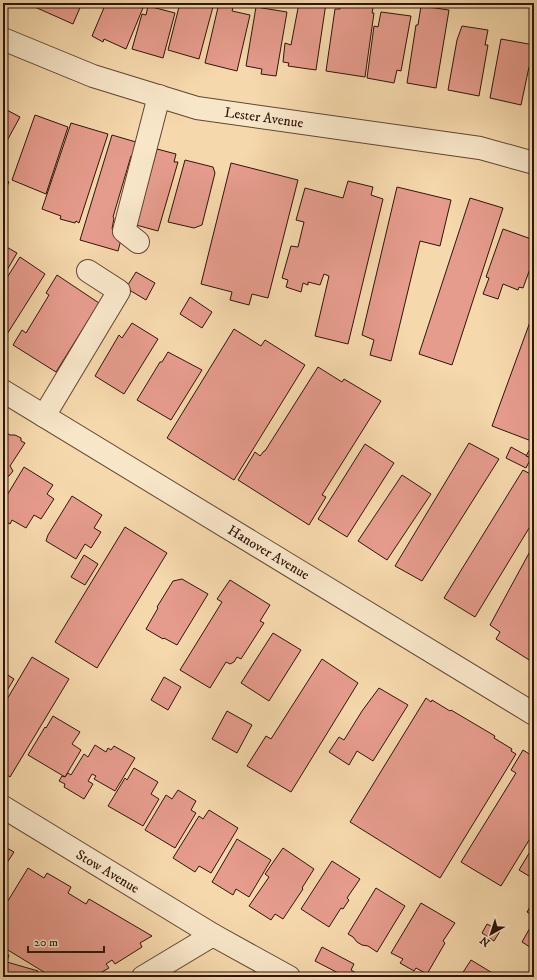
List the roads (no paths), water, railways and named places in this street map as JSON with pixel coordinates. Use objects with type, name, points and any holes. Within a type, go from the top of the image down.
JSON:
[{"type":"street","name":"Lester Avenue","points":[[3,39],[93,76],[197,108],[480,148],[534,163]]},
{"type":"street","points":[[138,242],[124,231],[159,96]]},
{"type":"street","points":[[44,416],[119,291],[88,271]]},
{"type":"street","name":"Hanover Avenue","points":[[3,392],[534,714]]},
{"type":"street","name":"Stow Avenue","points":[[3,808],[213,935],[289,977]]},
{"type":"street","points":[[143,977],[213,935]]}]
